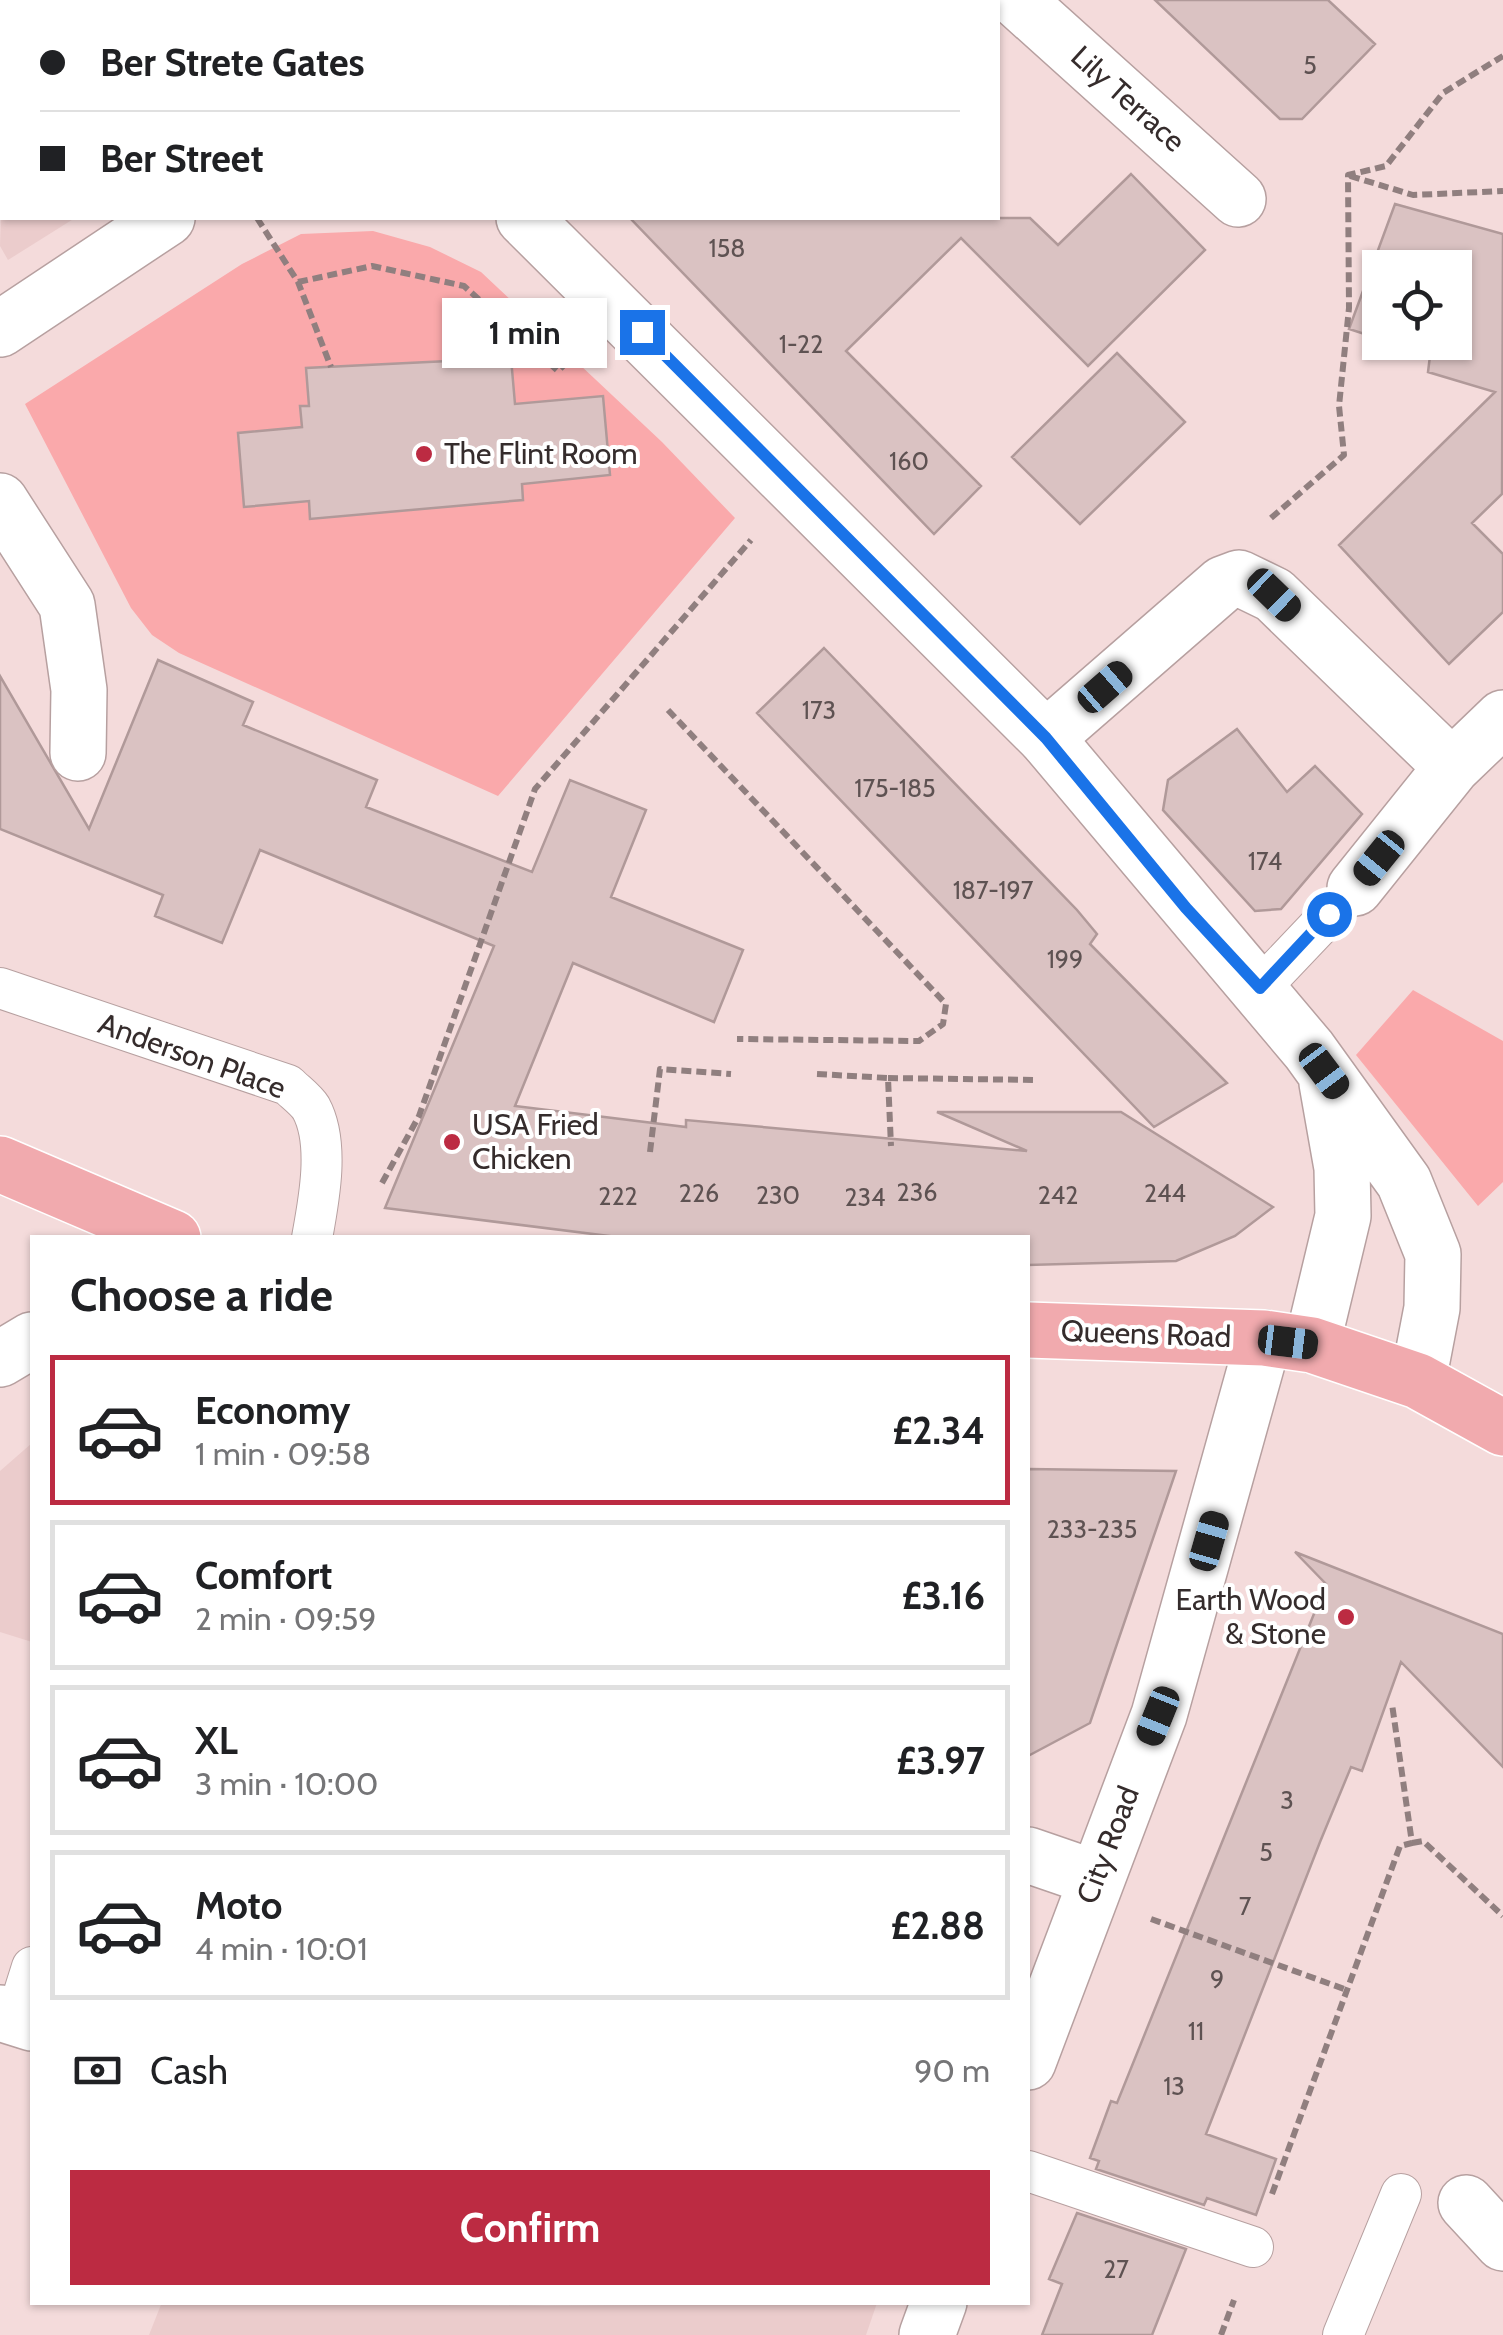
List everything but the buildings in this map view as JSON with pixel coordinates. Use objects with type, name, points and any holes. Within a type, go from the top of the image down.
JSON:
[{"type":"main road","points":[[0,1164],[158,1235]]},
{"type":"main road","name":"Queens Road","points":[[1030,1330],[1288,1341],[1418,1381],[1503,1428]]},
{"type":"street","name":"Lily Terrace","points":[[1017,0],[1238,199]]},
{"type":"street","points":[[0,329],[164,220]]},
{"type":"street","points":[[526,220],[1046,738],[1186,908],[1260,988],[1324,1071],[1404,1182],[1433,1254],[1432,1308],[1418,1381]]},
{"type":"street","points":[[0,501],[67,605],[79,690],[78,752]]},
{"type":"street","points":[[1046,738],[1223,584],[1239,578],[1274,595],[1452,767]]},
{"type":"street","points":[[1355,888],[1452,767],[1503,718]]},
{"type":"street","name":"City Road","points":[[1030,2057],[1158,1716],[1288,1341],[1343,1216],[1342,1168],[1324,1071]]},
{"type":"street","points":[[0,1359],[30,1341]]},
{"type":"street","points":[[1030,1856],[1092,1887]]},
{"type":"street","points":[[1466,2203],[1503,2243]]},
{"type":"street","points":[[927,2335],[938,2305]]},
{"type":"lane","points":[[1260,988],[1355,888]]},
{"type":"lane","name":"Anderson Place","points":[[0,988],[288,1086],[310,1106],[319,1133],[318,1203],[313,1235]]},
{"type":"lane","points":[[16,2018],[30,1973]]},
{"type":"lane","points":[[1030,2172],[1253,2247]]},
{"type":"lane","points":[[1344,2335],[1401,2194]]},
{"type":"path","points":[[1348,175],[1386,166],[1443,93],[1503,56]]},
{"type":"path","points":[[1348,175],[1414,195],[1503,192]]},
{"type":"path","points":[[1239,578],[1268,520],[1344,455],[1340,406],[1349,308],[1348,175]]},
{"type":"path","points":[[258,220],[298,282],[331,367]]},
{"type":"path","points":[[298,282],[372,266],[464,286],[558,370],[566,362]]},
{"type":"path","points":[[374,1198],[418,1116],[535,790],[755,536]]},
{"type":"path","points":[[668,710],[946,1004],[943,1024],[919,1041],[737,1039]]},
{"type":"path","points":[[650,1152],[660,1070],[731,1074]]},
{"type":"path","points":[[817,1074],[1036,1080]]},
{"type":"path","points":[[888,1078],[891,1146]]},
{"type":"path","points":[[1392,1704],[1412,1843]]},
{"type":"path","points":[[1222,2335],[1400,1846],[1423,1841],[1503,1916]]},
{"type":"path","points":[[1092,1887],[1347,1990]]},
{"type":"shaded area","points":[[1,220],[72,220],[8,260],[0,246]]},
{"type":"shaded area","points":[[373,231],[430,247],[481,272],[662,442],[735,518],[498,796],[179,653],[152,635],[131,608],[25,404],[242,264],[301,234]]},
{"type":"shaded area","points":[[1413,990],[1503,1041],[1503,1182],[1478,1206],[1356,1055]]},
{"type":"shaded area","points":[[30,1445],[30,1641],[0,1632],[0,1471]]},
{"type":"shaded area","points":[[161,2305],[876,2305],[866,2335],[149,2335]]},
{"type":"place","name":"The Flint Room","points":[[424,454]]},
{"type":"place","name":"USA Fried Chicken","points":[[452,1142]]},
{"type":"place","name":"Earth Wood & Stone","points":[[1346,1617]]},
{"type":"route","points":[[642,332],[1046,738],[1186,908],[1260,988],[1329,914]]}]
